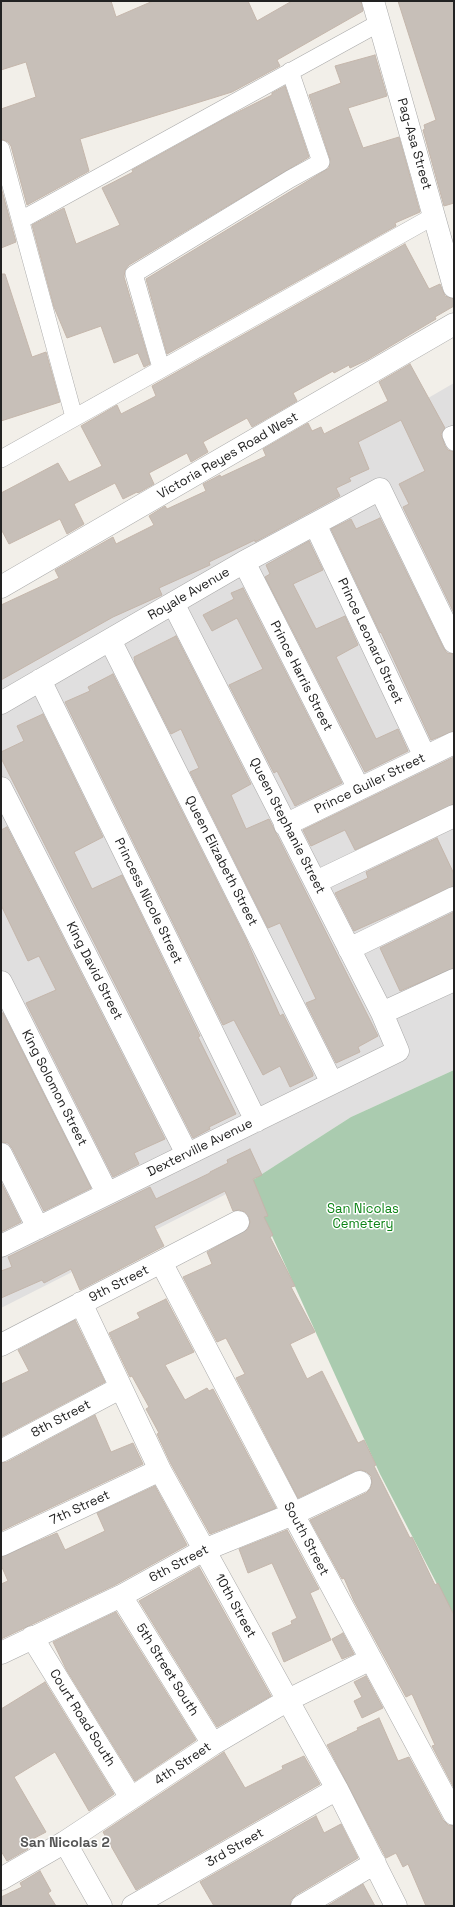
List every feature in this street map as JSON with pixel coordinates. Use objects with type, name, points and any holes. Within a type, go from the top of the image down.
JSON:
[{"type":"street","name":"Pag-Asa Street","points":[[373,1],[454,287]]},
{"type":"street","points":[[21,220],[379,23]]},
{"type":"street","points":[[161,368],[134,274],[290,179],[321,162],[290,71]]},
{"type":"street","points":[[1,149],[74,417]]},
{"type":"street","points":[[1,459],[434,216]]},
{"type":"street","name":"Victoria Reyes Road West","points":[[1,587],[454,324]]},
{"type":"street","name":"Royale Avenue","points":[[1,703],[244,562],[380,489],[454,642]]},
{"type":"street","name":"Prince Leonard Street","points":[[316,524],[425,757]]},
{"type":"street","name":"Prince Harris Street","points":[[244,562],[359,789]]},
{"type":"street","name":"Queen Stephanie Street","points":[[173,603],[382,1013],[398,1050]]},
{"type":"street","name":"Queen Elizabeth Street","points":[[110,640],[332,1083]]},
{"type":"street","name":"Princess Nicole Street","points":[[40,680],[256,1121]]},
{"type":"street","name":"Prince Guiler Street","points":[[285,825],[454,743]]},
{"type":"street","name":"King David Street","points":[[1,788],[187,1154]]},
{"type":"street","points":[[316,882],[454,816]]},
{"type":"street","points":[[349,949],[454,898]]},
{"type":"street","points":[[382,1013],[454,980]]},
{"type":"street","name":"King Solomon Street","points":[[1,982],[107,1193]]},
{"type":"street","name":"Dexterville Avenue","points":[[1,1246],[398,1050]]},
{"type":"street","points":[[1,1154],[38,1228]]},
{"type":"street","name":"9th Street","points":[[1,1345],[238,1222]]},
{"type":"street","name":"South Street","points":[[161,1262],[293,1514],[454,1814]]},
{"type":"street","name":"10th Street","points":[[81,1303],[160,1470],[288,1700],[375,1863],[396,1906]]},
{"type":"street","name":"8th Street","points":[[1,1451],[120,1388]]},
{"type":"street","name":"7th Street","points":[[1,1545],[160,1470]]},
{"type":"street","name":"6th Street","points":[[1,1652],[121,1596],[204,1550],[293,1514],[360,1482]]},
{"type":"street","name":"5th Street South","points":[[121,1596],[212,1744]]},
{"type":"street","name":"Court Road South","points":[[32,1638],[131,1798]]},
{"type":"street","name":"4th Street","points":[[2,1876],[65,1842],[212,1744],[288,1700],[370,1659]]},
{"type":"street","name":"3rd Street","points":[[133,1906],[336,1789]]},
{"type":"street","points":[[65,1842],[101,1906]]},
{"type":"street","points":[[302,1906],[375,1863]]},
{"type":"shaded area","points":[[454,383],[454,1070],[351,1117],[248,1183],[1,1308],[1,646]]},
{"type":"green space","name":"San Nicolas Cemetery","points":[[454,1070],[454,1617],[380,1474],[248,1183],[351,1117]]},
{"type":"building","points":[[1,1],[111,1],[116,17],[153,1],[248,1],[257,21],[292,1],[361,1],[363,11],[277,60],[280,66],[232,92],[80,139],[89,171],[27,205],[11,146],[8,142],[1,139],[1,109],[36,97],[26,62],[1,70]]},
{"type":"building","points":[[398,1],[454,1],[454,203],[444,206],[423,130],[425,129],[424,125],[436,120]]},
{"type":"building","points":[[375,55],[387,96],[348,108],[363,148],[399,137],[420,212],[395,223],[396,226],[167,354],[146,279],[329,168],[330,159],[309,95],[341,83],[335,66]]},
{"type":"building","points":[[285,86],[309,157],[129,265],[125,270],[124,277],[150,364],[144,367],[138,353],[114,363],[101,326],[67,338],[54,307],[32,225],[64,208],[76,244],[120,225],[102,188],[133,172],[132,170],[228,117],[272,95],[272,93]]},
{"type":"building","points":[[1,187],[16,242],[1,248]]},
{"type":"building","points":[[405,244],[429,289],[440,284],[445,296],[454,299],[454,306],[435,317],[436,319],[367,360],[350,368],[349,365],[334,373],[333,371],[293,393],[297,401],[252,427],[247,418],[203,442],[208,452],[191,462],[187,453],[149,473],[154,484],[138,493],[137,492],[123,499],[115,483],[74,504],[84,524],[67,534],[60,519],[9,544],[1,529],[1,493],[58,463],[69,482],[102,466],[81,426],[117,405],[121,414],[156,396],[152,386]]},
{"type":"building","points":[[1,274],[5,274],[32,357],[46,352],[60,402],[1,421]]},
{"type":"building","points":[[410,364],[445,428],[441,434],[445,446],[448,450],[454,452],[454,613],[403,507],[409,504],[399,484],[425,471],[401,420],[358,442],[369,469],[349,478],[351,481],[336,488],[340,496],[255,542],[255,540],[209,562],[210,565],[159,588],[162,595],[113,617],[1,680],[1,605],[59,578],[55,570],[113,537],[116,544],[154,525],[149,516],[165,506],[167,509],[206,491],[203,484],[220,475],[221,477],[266,456],[263,449],[308,423],[312,431],[321,427],[324,434],[388,401],[379,382]]},
{"type":"building","points":[[380,518],[443,647],[447,653],[454,654],[454,731],[431,740],[331,529],[351,519],[356,529]]},
{"type":"building","points":[[309,541],[323,570],[293,584],[316,629],[345,616],[358,645],[336,657],[376,739],[398,729],[408,751],[365,772],[265,577],[270,574],[266,565]]},
{"type":"building","points":[[243,588],[342,783],[295,806],[277,771],[274,773],[229,685],[263,669],[237,618],[212,631],[203,615],[234,599],[231,593]]},
{"type":"building","points":[[176,636],[251,784],[231,795],[246,829],[269,819],[378,1036],[358,1047],[360,1052],[336,1063],[306,1003],[316,999],[280,923],[268,928],[190,772],[199,768],[181,729],[171,734],[135,663],[134,657]]},
{"type":"building","points":[[113,674],[246,939],[280,1016],[283,1014],[313,1074],[313,1076],[290,1087],[280,1066],[263,1075],[234,1020],[223,1025],[65,702],[90,691],[88,687]]},
{"type":"building","points":[[43,714],[103,837],[74,852],[92,889],[122,875],[236,1114],[209,1127],[210,1129],[193,1138],[1,758],[1,752],[24,741],[17,726]]},
{"type":"building","points":[[454,757],[454,804],[355,850],[345,830],[311,846],[303,830]]},
{"type":"building","points":[[7,827],[165,1139],[134,1153],[139,1164],[113,1177],[26,1003],[56,990],[39,956],[28,961],[1,905],[1,830]]},
{"type":"building","points":[[437,838],[454,874],[454,886],[354,931],[335,893],[368,878],[366,872]]},
{"type":"building","points":[[454,912],[454,968],[400,991],[380,948]]},
{"type":"building","points":[[3,1013],[91,1188],[44,1211],[12,1148],[8,1143],[1,1142],[1,1014]]},
{"type":"building","points":[[250,1149],[262,1175],[253,1179],[268,1216],[264,1217],[273,1235],[270,1237],[295,1286],[291,1287],[315,1332],[290,1344],[307,1379],[322,1371],[358,1443],[364,1440],[376,1465],[374,1466],[410,1538],[412,1537],[435,1585],[438,1583],[454,1615],[454,1788],[432,1746],[435,1745],[412,1694],[406,1697],[354,1601],[344,1578],[342,1579],[310,1520],[366,1493],[370,1489],[372,1483],[371,1476],[367,1472],[361,1470],[355,1471],[298,1498],[236,1378],[245,1374],[226,1338],[217,1342],[183,1277],[212,1264],[207,1252],[248,1229],[250,1222],[249,1217],[245,1212],[239,1210],[233,1211],[225,1191],[154,1226],[164,1246],[80,1290],[71,1269],[44,1283],[42,1280],[1,1298],[1,1271],[12,1267],[8,1257],[150,1187],[156,1199],[210,1173],[228,1163],[227,1160]]},
{"type":"building","points":[[1,1182],[21,1222],[1,1232]]},
{"type":"building","points":[[166,1299],[194,1352],[165,1365],[185,1400],[207,1388],[209,1391],[213,1389],[276,1508],[210,1534],[171,1464],[157,1434],[159,1433],[146,1409],[149,1407],[132,1376],[130,1377],[109,1333],[140,1318],[137,1313]]},
{"type":"building","points":[[75,1320],[105,1382],[1,1437],[1,1384],[29,1371],[18,1350]]},
{"type":"building","points":[[95,1415],[111,1452],[133,1443],[143,1464],[1,1531],[1,1463],[7,1462]]},
{"type":"building","points":[[155,1486],[187,1545],[115,1585],[1,1639],[1,1584],[8,1581],[1,1565],[1,1557],[57,1533],[65,1550],[105,1531],[97,1513]]},
{"type":"building","points":[[287,1530],[319,1589],[310,1593],[331,1640],[284,1662],[272,1633],[292,1624],[291,1621],[297,1618],[272,1563],[248,1573],[239,1549]]},
{"type":"building","points":[[199,1567],[271,1696],[217,1727],[139,1601]]},
{"type":"building","points":[[116,1612],[196,1740],[135,1781],[66,1669],[53,1642]]},
{"type":"building","points":[[343,1633],[354,1654],[342,1659],[332,1639]]},
{"type":"building","points":[[366,1676],[383,1708],[362,1718],[354,1701],[362,1697],[354,1682]]},
{"type":"building","points":[[45,1682],[114,1794],[89,1811],[55,1752],[14,1777],[46,1832],[25,1843],[28,1849],[7,1861],[1,1851],[1,1709]]},
{"type":"building","points":[[379,1718],[398,1761],[409,1757],[443,1820],[448,1825],[454,1826],[454,1906],[426,1906],[408,1864],[403,1867],[396,1853],[386,1858],[327,1745],[358,1730],[357,1728]]},
{"type":"building","points":[[224,1752],[245,1788],[283,1769],[282,1766],[304,1756],[320,1784],[136,1890],[103,1832]]},
{"type":"building","points":[[316,1816],[324,1833],[341,1824],[358,1858],[296,1895],[291,1900],[290,1906],[214,1906],[200,1882]]},
{"type":"building","points":[[40,1871],[51,1891],[48,1893],[56,1906],[1,1906],[1,1897],[22,1887],[20,1883]]},
{"type":"building","points":[[363,1884],[375,1906],[327,1906]]},
{"type":"district","name":"San Nicolas 2","points":[[65,1843]]}]
